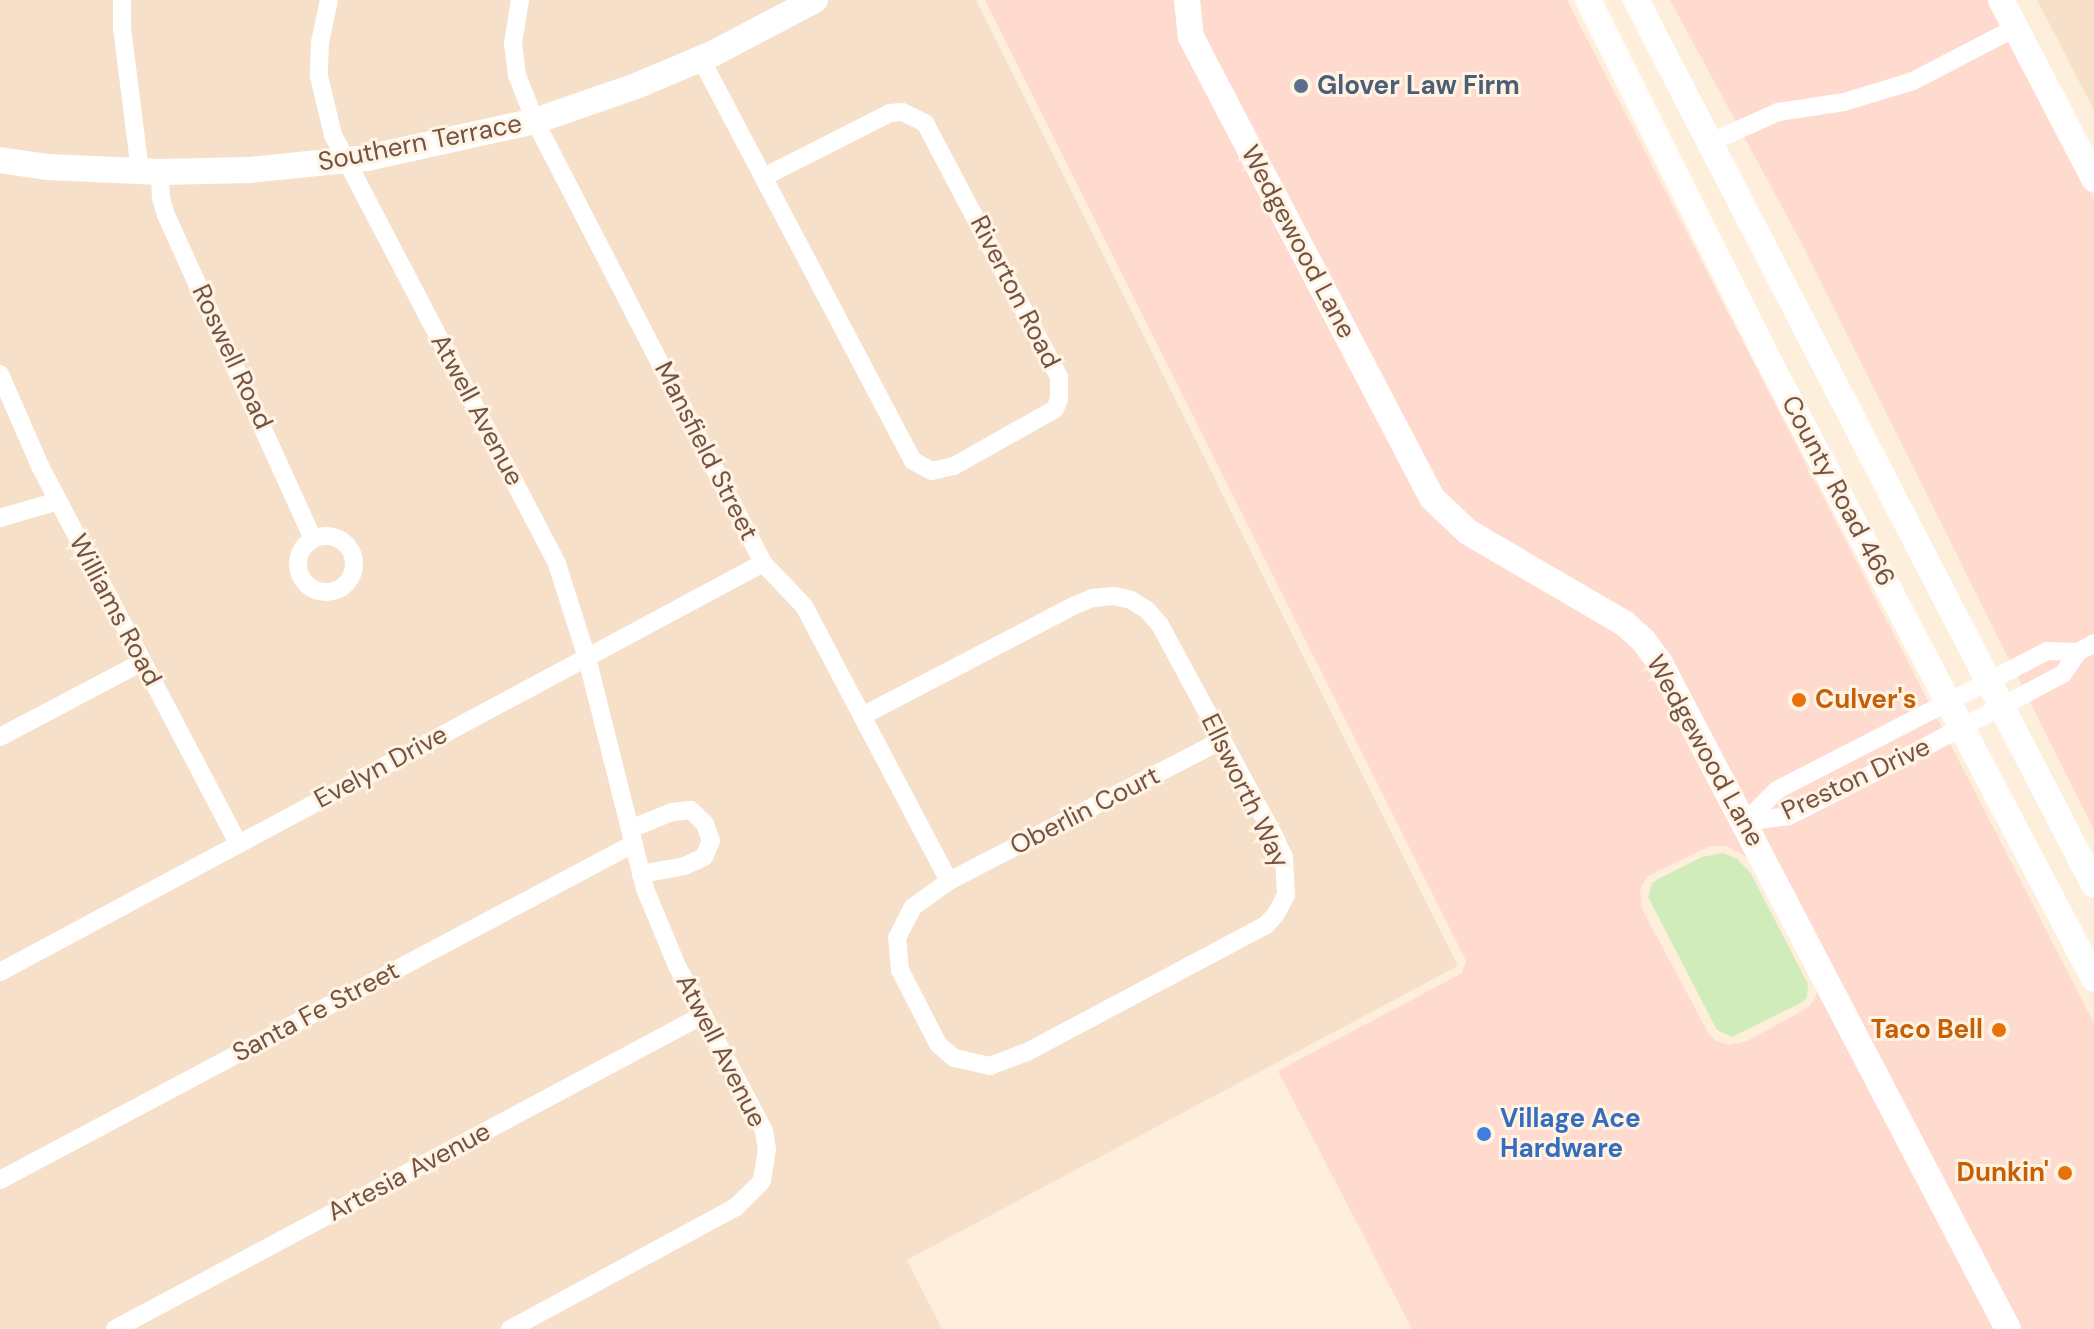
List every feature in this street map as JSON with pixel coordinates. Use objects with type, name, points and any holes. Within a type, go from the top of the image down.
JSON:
[{"type":"street","name":"Roswell Road","points":[[122,0],[122,28],[150,172],[166,215],[313,539]]},
{"type":"street","name":"Atwell Avenue","points":[[329,0],[320,42],[319,76],[333,135],[557,564],[587,658],[641,874],[659,928],[764,1131],[767,1149],[762,1181],[736,1207],[510,1329]]},
{"type":"street","name":"Mansfield Street","points":[[520,0],[513,43],[517,75],[535,121],[763,563],[804,606],[949,881]]},
{"type":"street","name":"Southern Terrace","points":[[0,160],[48,167],[150,172],[249,170],[347,161],[446,143],[535,121],[636,86],[701,59],[813,0]]},
{"type":"street","name":"Wedgewood Lane","points":[[1187,0],[1191,37],[1432,498],[1468,532],[1604,610],[1643,640],[1660,663],[2008,1329]]},
{"type":"street","name":"County Road 466","points":[[1588,0],[1761,346],[2094,979]]},
{"type":"street","name":"County Road 466","points":[[1636,0],[2094,885]]},
{"type":"street","points":[[2001,0],[2094,179]]},
{"type":"street","points":[[1709,143],[1778,112],[1844,102],[1913,81],[2015,28]]},
{"type":"street","name":"Riverton Road","points":[[701,59],[913,461],[932,471],[954,466],[1055,409],[1059,399],[1059,377],[925,123],[913,115],[890,113],[764,177]]},
{"type":"street","name":"Williams Road","points":[[0,374],[58,501],[238,843]]},
{"type":"street","points":[[0,518],[58,501]]},
{"type":"street","name":"Evelyn Drive","points":[[0,972],[763,563]]},
{"type":"street","name":"Ellsworth Way","points":[[862,716],[1071,607],[1092,598],[1114,596],[1147,610],[1160,625],[1284,857],[1286,895],[1266,925],[1222,951],[1029,1051],[990,1066],[954,1058],[938,1044],[896,955],[897,938],[907,914],[949,881]]},
{"type":"street","points":[[1987,683],[2047,651],[2086,648]]},
{"type":"street","points":[[2000,708],[2063,674],[2086,648]]},
{"type":"street","points":[[0,737],[142,662]]},
{"type":"street","name":"Preston Drive","points":[[1745,822],[1777,790],[1987,683]]},
{"type":"street","name":"Preston Drive","points":[[1745,822],[1789,816],[2000,708]]},
{"type":"street","name":"Oberlin Court","points":[[949,881],[1222,740]]},
{"type":"street","points":[[632,836],[672,812],[691,810],[705,824],[711,841],[704,857],[641,874]]},
{"type":"street","name":"Santa Fe Street","points":[[0,1180],[632,836]]},
{"type":"street","name":"Artesia Avenue","points":[[115,1329],[703,1015]]},
{"type":"shaded area","points":[[0,0],[976,0],[1458,966],[907,1260],[942,1329],[0,1329]]},
{"type":"shaded area","points":[[985,0],[1178,0],[1424,504],[1598,618],[1635,647],[1651,669],[1752,860],[1727,846],[1710,846],[1648,876],[1640,889],[1642,909],[1709,1034],[1716,1041],[1729,1045],[1747,1041],[1809,1007],[1816,997],[1817,984],[1996,1329],[1412,1329],[1278,1071],[1462,973],[1466,961]]},
{"type":"shaded area","points":[[1197,0],[1567,0],[2094,1023],[2094,1329],[2019,1329],[1668,658],[1474,524],[1449,503],[1200,33]]},
{"type":"shaded area","points":[[1670,0],[1989,0],[2094,201],[2094,830],[1801,242]]},
{"type":"shaded area","points":[[2037,0],[2094,0],[2094,110]]},
{"type":"green space","points":[[1723,853],[1737,859],[1750,872],[1808,984],[1807,997],[1803,1002],[1732,1037],[1717,1030],[1648,897],[1652,883],[1658,879],[1702,857]]},
{"type":"place","name":"Glover Law Firm","points":[[1301,86]]},
{"type":"place","name":"Culver's","points":[[1799,700]]},
{"type":"place","name":"Taco Bell","points":[[1999,1030]]},
{"type":"place","name":"Village Ace Hardware","points":[[1484,1134]]},
{"type":"place","name":"Dunkin'","points":[[2065,1173]]}]
